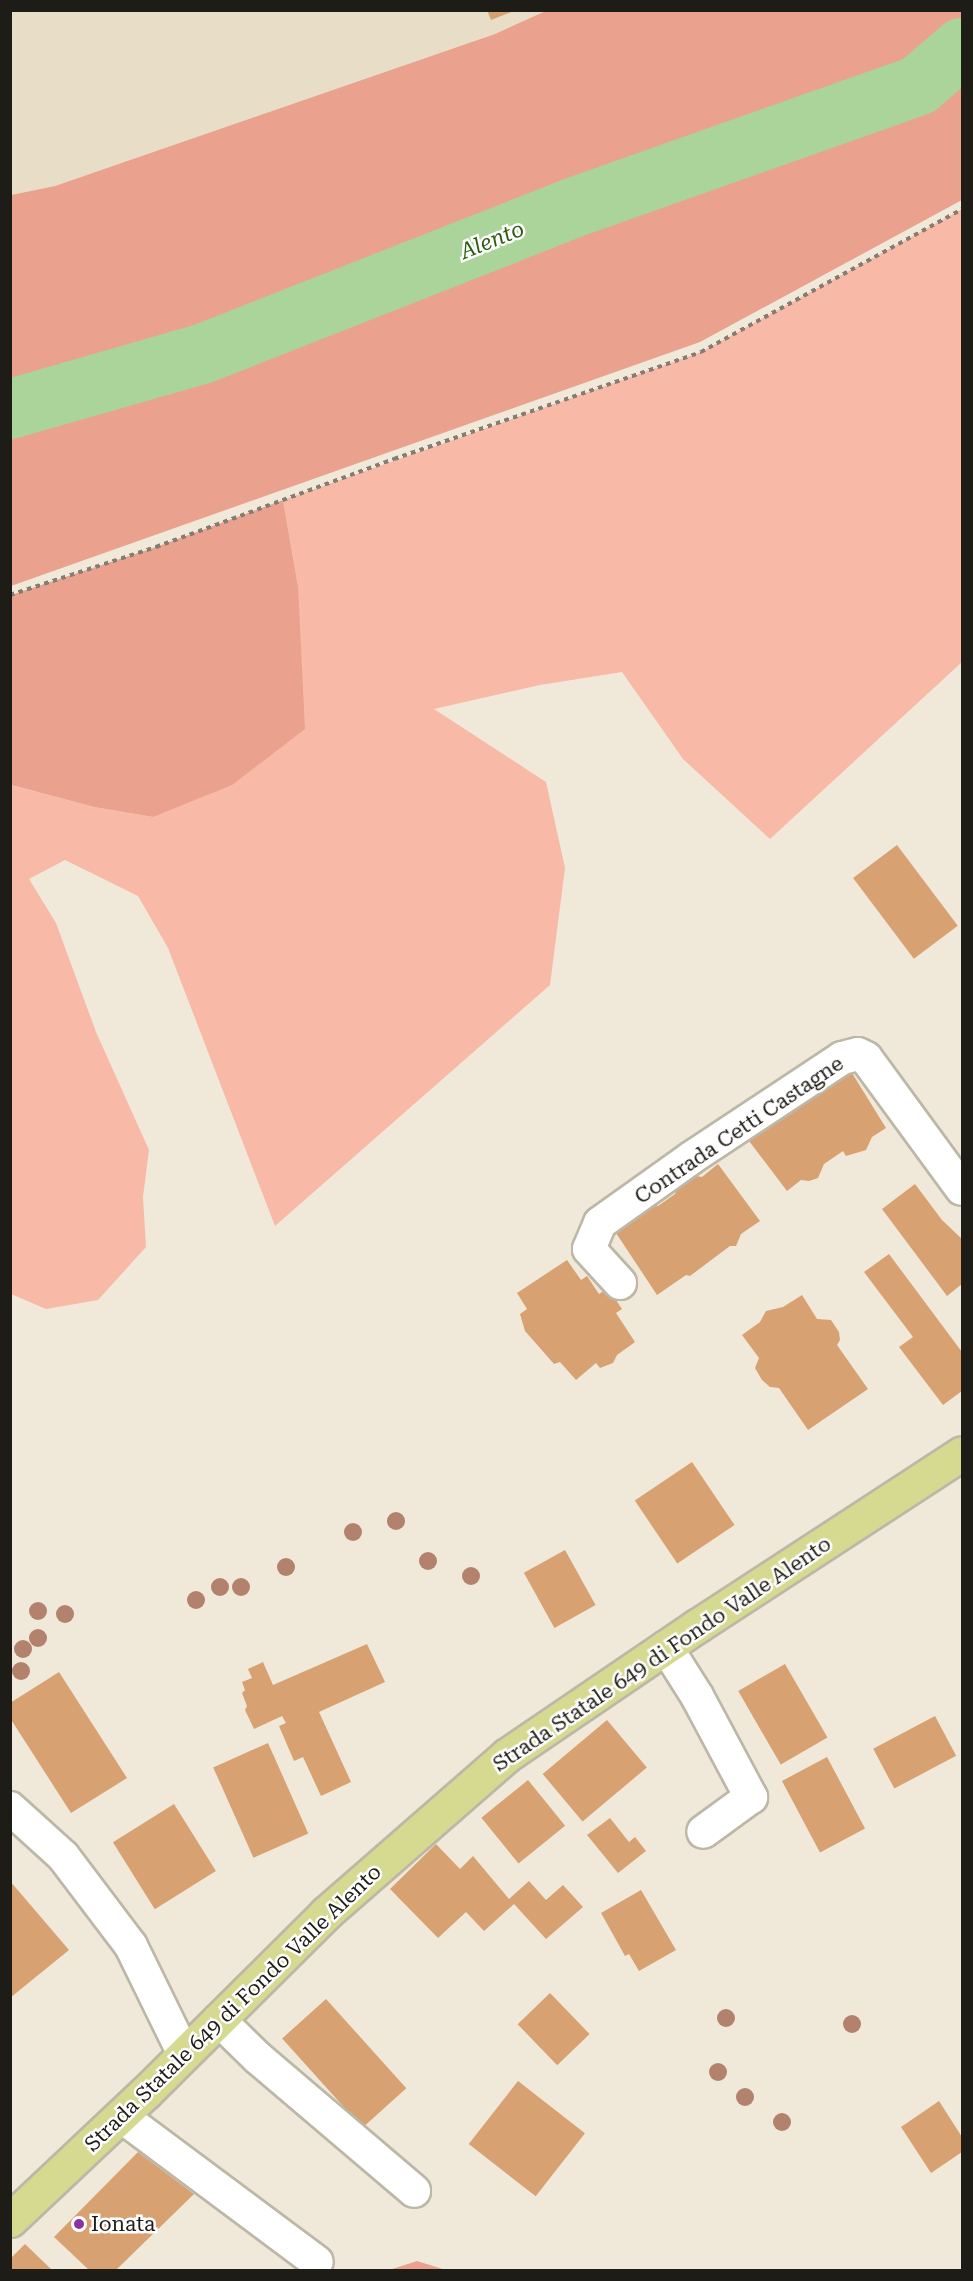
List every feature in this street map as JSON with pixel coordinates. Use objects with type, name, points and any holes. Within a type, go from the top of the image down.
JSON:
[{"type":"main road","name":"Strada Statale 649 di Fondo Valle Alento","points":[[10,2220],[121,2116],[326,1913],[507,1755],[666,1647],[963,1454]]},
{"type":"street","name":"Contrada Cetti Castagne","points":[[620,1283],[589,1249],[600,1223],[692,1158],[842,1058],[858,1054],[866,1058],[963,1189]]},
{"type":"street","points":[[666,1647],[697,1696],[751,1797],[703,1832]]},
{"type":"street","points":[[10,1808],[63,1856],[131,1946],[184,2054]]},
{"type":"street","points":[[219,2020],[258,2058],[414,2191]]},
{"type":"street","points":[[121,2116],[316,2262]]},
{"type":"path","points":[[10,595],[156,547],[394,459],[701,352],[963,210]]},
{"type":"shaded area","points":[[548,10],[962,11],[962,46],[919,83],[577,204],[202,353],[11,407],[11,195],[55,186],[495,34]]},
{"type":"shaded area","points":[[11,11],[548,11],[495,34],[55,186],[11,195]]},
{"type":"shaded area","points":[[962,50],[962,200],[700,342],[11,586],[11,410],[202,355],[578,207],[920,85]]},
{"type":"shaded area","points":[[962,209],[962,662],[770,839],[683,759],[622,672],[540,685],[434,709],[546,782],[565,868],[550,985],[275,1226],[168,948],[138,896],[65,860],[29,879],[56,923],[96,1032],[149,1150],[143,1197],[146,1247],[98,1300],[46,1309],[11,1294],[10,785],[94,807],[153,817],[298,586],[283,500],[701,352]]},
{"type":"shaded area","points":[[283,500],[298,586],[305,729],[232,785],[153,817],[94,807],[11,785],[11,595],[156,547]]},
{"type":"shaded area","points":[[417,2261],[433,2266],[446,2270],[389,2270]]},
{"type":"building","points":[[487,10],[514,10],[514,11],[491,20]]},
{"type":"building","points":[[897,845],[958,926],[914,959],[853,878]]},
{"type":"building","points":[[852,1073],[886,1128],[872,1137],[866,1150],[846,1156],[843,1151],[824,1164],[818,1178],[809,1181],[801,1180],[787,1191],[746,1137],[826,1080],[836,1082]]},
{"type":"building","points":[[718,1164],[760,1221],[741,1234],[736,1246],[730,1246],[690,1276],[686,1275],[657,1295],[616,1233],[632,1222],[636,1210],[649,1203],[658,1206],[675,1194],[680,1181],[690,1175],[702,1177]]},
{"type":"building","points":[[915,1184],[942,1220],[962,1239],[962,1284],[947,1296],[882,1209]]},
{"type":"building","points":[[889,1254],[962,1352],[962,1391],[943,1405],[899,1347],[913,1337],[864,1272]]},
{"type":"building","points":[[567,1260],[581,1280],[587,1276],[599,1294],[608,1288],[622,1309],[616,1313],[635,1342],[617,1355],[613,1363],[600,1368],[596,1363],[576,1380],[560,1362],[554,1364],[525,1331],[520,1314],[527,1309],[517,1293]]},
{"type":"building","points":[[802,1295],[817,1319],[831,1320],[839,1332],[840,1340],[837,1345],[868,1389],[808,1430],[779,1388],[770,1387],[762,1380],[755,1368],[759,1358],[742,1335],[760,1322],[766,1311],[783,1307]]},
{"type":"building","points":[[692,1462],[734,1525],[677,1564],[635,1501]]},
{"type":"building","points":[[565,1550],[596,1605],[554,1628],[524,1573]]},
{"type":"building","points":[[367,1644],[385,1682],[319,1712],[351,1782],[321,1796],[303,1757],[294,1761],[279,1726],[286,1723],[282,1716],[254,1729],[245,1710],[247,1706],[242,1693],[245,1690],[242,1682],[252,1678],[248,1669],[263,1662],[273,1685]]},
{"type":"building","points":[[785,1664],[828,1738],[781,1765],[738,1691]]},
{"type":"building","points":[[59,1672],[127,1778],[71,1813],[10,1718],[10,1703]]},
{"type":"building","points":[[935,1716],[956,1756],[894,1789],[873,1749]]},
{"type":"building","points":[[607,1720],[647,1767],[583,1821],[543,1774]]},
{"type":"building","points":[[268,1743],[308,1833],[253,1858],[213,1767]]},
{"type":"building","points":[[827,1757],[865,1829],[820,1852],[782,1781]]},
{"type":"building","points":[[528,1780],[565,1826],[519,1864],[481,1818]]},
{"type":"building","points":[[174,1804],[216,1871],[155,1909],[113,1842]]},
{"type":"building","points":[[610,1818],[629,1842],[635,1837],[646,1851],[618,1873],[587,1835]]},
{"type":"building","points":[[436,1844],[460,1869],[473,1856],[509,1899],[529,1881],[546,1900],[563,1885],[583,1907],[546,1939],[514,1904],[484,1931],[466,1912],[438,1938],[390,1889]]},
{"type":"building","points":[[10,1881],[69,1950],[10,1998]]},
{"type":"building","points":[[641,1890],[676,1950],[639,1971],[629,1954],[625,1956],[601,1913]]},
{"type":"building","points":[[550,1993],[590,2034],[557,2065],[518,2024]]},
{"type":"building","points":[[326,1999],[406,2088],[362,2128],[282,2038]]},
{"type":"building","points":[[518,2081],[585,2133],[536,2196],[469,2144]]},
{"type":"building","points":[[939,2101],[962,2137],[962,2152],[931,2173],[901,2127]]},
{"type":"building","points":[[138,2152],[194,2194],[116,2270],[89,2270],[54,2237]]},
{"type":"building","points":[[25,2244],[52,2270],[10,2270],[10,2259]]},
{"type":"waterway","name":"Alento","points":[[10,409],[202,354],[578,206],[919,85],[962,48]]},
{"type":"place","name":"Ionata","points":[[79,2224]]}]
